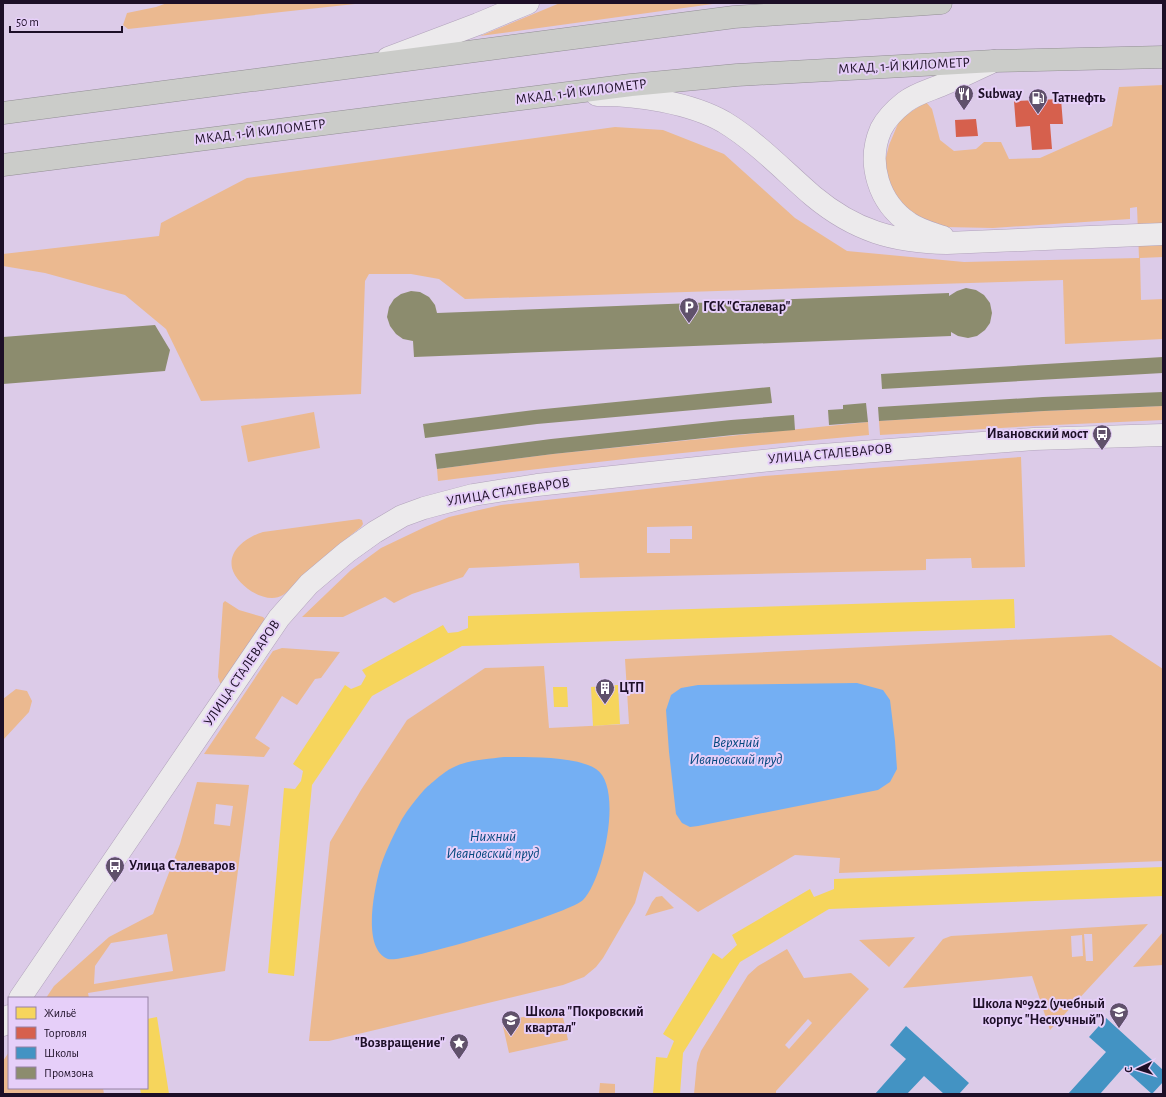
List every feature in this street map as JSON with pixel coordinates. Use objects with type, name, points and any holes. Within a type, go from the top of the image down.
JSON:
[{"type":"highway","points":[[9,111],[734,18],[941,3]]},
{"type":"highway","name":"МКАД, 1-Й КИЛОМЕТР","points":[[3,165],[631,85],[737,75],[994,62],[1163,57]]},
{"type":"main road","points":[[371,64],[478,24],[528,3]]},
{"type":"main road","points":[[982,242],[944,237],[910,224],[896,213],[885,198],[878,182],[874,164],[876,145],[882,129],[891,116],[906,102],[920,93],[994,62]]},
{"type":"main road","points":[[534,97],[606,95],[641,98],[682,106],[706,114],[718,119],[742,134],[814,196],[835,212],[857,225],[880,234],[902,240],[948,244],[1163,234]]},
{"type":"main road","name":"УЛИЦА СТАЛЕВАРОВ","points":[[21,997],[279,618],[309,584],[347,552],[375,532],[402,516],[436,504],[473,495],[537,486],[761,460],[1034,439],[1163,435]]},
{"type":"shaded area","points":[[167,3],[364,3],[128,29],[123,25],[127,13],[156,7]]},
{"type":"shaded area","points":[[560,3],[720,3],[480,36]]},
{"type":"shaded area","points":[[1163,85],[1163,257],[1140,258],[1141,300],[1163,299],[1163,339],[1065,344],[1063,280],[465,299],[439,279],[411,274],[369,274],[365,281],[361,394],[201,401],[166,329],[125,295],[45,273],[3,266],[3,254],[159,236],[161,223],[247,178],[615,127],[663,130],[724,154],[795,218],[847,251],[964,262],[1139,258],[1137,207],[1130,208],[1130,219],[993,228],[944,227],[928,224],[910,212],[892,191],[884,166],[889,145],[900,119],[926,102],[932,109],[940,140],[954,151],[976,149],[984,142],[1001,142],[1009,159],[1040,158],[1112,126],[1119,87]]},
{"type":"shaded area","points":[[1163,406],[1163,420],[880,435],[879,421],[1044,411]]},
{"type":"shaded area","points":[[314,412],[320,448],[248,462],[241,426]]},
{"type":"shaded area","points":[[868,422],[869,435],[653,456],[438,481],[437,469],[553,454]]},
{"type":"shaded area","points":[[1021,457],[1025,567],[972,568],[971,558],[926,559],[926,570],[580,578],[579,563],[469,568],[463,577],[412,594],[394,603],[385,597],[343,617],[302,617],[351,570],[381,548],[449,517],[501,505],[764,476]],"holes":[[[692,526],[692,539],[670,539],[670,553],[647,553],[647,527]]]},
{"type":"shaded area","points":[[359,519],[362,520],[363,524],[361,527],[313,566],[289,590],[276,598],[260,596],[245,587],[239,581],[232,568],[233,555],[236,549],[246,540],[257,534]]},
{"type":"shaded area","points":[[225,601],[239,610],[263,617],[265,621],[223,683],[220,683],[218,677],[223,603]]},
{"type":"shaded area","points":[[1111,635],[1163,669],[1163,861],[839,873],[840,858],[795,855],[698,912],[644,871],[635,903],[603,958],[596,967],[584,977],[563,985],[329,1041],[309,1041],[330,842],[361,790],[407,720],[485,668],[544,666],[549,728],[629,724],[625,659]]},
{"type":"shaded area","points":[[282,648],[340,652],[321,678],[315,679],[297,705],[282,696],[255,738],[270,748],[264,757],[204,754],[273,651]]},
{"type":"shaded area","points":[[16,689],[27,691],[32,701],[29,712],[3,740],[3,699]]},
{"type":"shaded area","points":[[197,782],[249,785],[225,971],[88,993],[89,997],[47,997],[54,986],[109,937],[153,914],[180,844]],"holes":[[[216,804],[233,806],[230,826],[214,824]],[[167,934],[173,971],[94,984],[95,966],[111,943]]]},
{"type":"shaded area","points":[[662,896],[674,908],[645,916],[656,897]]},
{"type":"shaded area","points":[[1148,924],[1050,1030],[1032,976],[903,988],[943,939],[951,936]],"holes":[[[1084,934],[1092,934],[1093,961],[1086,961]],[[1082,935],[1083,956],[1072,957],[1071,936]]]},
{"type":"shaded area","points":[[1163,932],[1163,965],[1133,967]]},
{"type":"shaded area","points":[[915,937],[889,967],[859,940]]},
{"type":"shaded area","points":[[787,949],[804,978],[851,973],[869,989],[776,1091],[776,1094],[694,1094],[697,1063],[701,1051],[748,975],[758,966]],"holes":[[[808,1019],[812,1023],[789,1049],[785,1045]]]},
{"type":"shaded area","points":[[561,1008],[568,1040],[509,1053],[502,1022]]},
{"type":"shaded area","points":[[8,1054],[8,1089],[103,1089],[104,1094],[3,1094],[3,1061]]},
{"type":"shaded area","points":[[600,1083],[615,1084],[615,1094],[599,1094]]},
{"type":"water","name":"Верхний Ивановский пруд","points":[[857,683],[883,690],[890,700],[897,769],[890,782],[878,790],[698,826],[690,827],[682,823],[676,814],[669,752],[666,710],[671,695],[681,688],[698,685]]},
{"type":"water","name":"Нижний Ивановский пруд","points":[[504,757],[565,759],[596,769],[604,779],[609,794],[608,834],[597,874],[590,889],[583,900],[572,906],[519,926],[422,954],[388,959],[380,953],[375,944],[372,932],[373,906],[381,865],[402,819],[424,790],[437,778],[449,770],[458,765],[470,762]]},
{"type":"building: Жильё","points":[[1014,599],[1015,628],[462,646],[372,696],[312,785],[294,976],[268,973],[284,788],[295,789],[301,781],[303,771],[293,764],[345,685],[351,689],[361,685],[366,676],[362,670],[443,625],[448,633],[458,632],[468,628],[468,616]]},
{"type":"building: Жильё","name":"ЦТП","points":[[618,685],[620,724],[593,726],[591,687]]},
{"type":"building: Жильё","points":[[553,687],[567,687],[568,707],[554,707]]},
{"type":"building: Жильё","points":[[1163,867],[1163,896],[829,909],[740,962],[683,1053],[680,1094],[653,1094],[656,1057],[667,1058],[674,1041],[663,1034],[713,953],[722,959],[737,945],[732,935],[810,889],[814,897],[834,889],[834,879]]},
{"type":"building: Жильё","points":[[157,1017],[169,1094],[141,1094],[140,1089],[148,1089],[148,1019]]},
{"type":"building: Торговля","points":[[1061,99],[1063,124],[1050,124],[1052,149],[1032,150],[1030,126],[1016,127],[1014,101]]},
{"type":"building: Торговля","points":[[976,119],[978,136],[956,137],[955,120]]},
{"type":"building: Школы","points":[[1106,1018],[1163,1070],[1163,1082],[1152,1094],[1123,1068],[1100,1094],[1068,1094],[1106,1052],[1089,1037]]},
{"type":"building: Школы","points":[[906,1026],[969,1083],[959,1094],[944,1094],[924,1076],[907,1094],[875,1094],[906,1059],[890,1045]]},
{"type":"building: Промзона","name":"ГСК \"Сталевар\"","points":[[966,288],[976,290],[984,295],[990,303],[992,313],[990,323],[985,330],[977,336],[968,338],[958,336],[951,332],[951,336],[414,357],[413,341],[403,339],[396,334],[390,326],[387,317],[389,307],[394,299],[401,294],[411,291],[420,292],[429,297],[435,305],[437,313],[949,293],[949,296]]},
{"type":"building: Промзона","points":[[155,325],[170,350],[165,371],[3,384],[3,337]]},
{"type":"building: Промзона","points":[[1163,357],[1163,373],[882,389],[881,374]]},
{"type":"building: Промзона","points":[[770,387],[772,403],[537,424],[425,438],[423,424],[534,410]]},
{"type":"building: Промзона","points":[[1163,392],[1163,406],[1044,411],[879,421],[878,407],[1043,397]]},
{"type":"building: Промзона","points":[[866,403],[868,422],[829,425],[828,410],[843,409],[843,405]]},
{"type":"building: Промзона","points":[[794,415],[795,430],[553,454],[437,469],[435,454],[551,439],[731,420]]},
{"type":"place","name":"Subway","points":[[964,111]]},
{"type":"place","name":"Татнефть","points":[[1038,115]]},
{"type":"place","name":"ГСК \"Сталевар\"","points":[[689,324]]},
{"type":"place","name":"Ивановский мост","points":[[1102,451]]},
{"type":"place","name":"ЦТП","points":[[605,705]]},
{"type":"place","name":"Улица Сталеваров","points":[[115,883]]},
{"type":"place","name":"Школа №922 (учебный корпус \"Нескучный\")","points":[[1119,1029]]},
{"type":"place","name":"Школа \"Покровский квартал\"","points":[[511,1037]]},
{"type":"place","name":"\"Возвращение\"","points":[[459,1060]]}]
